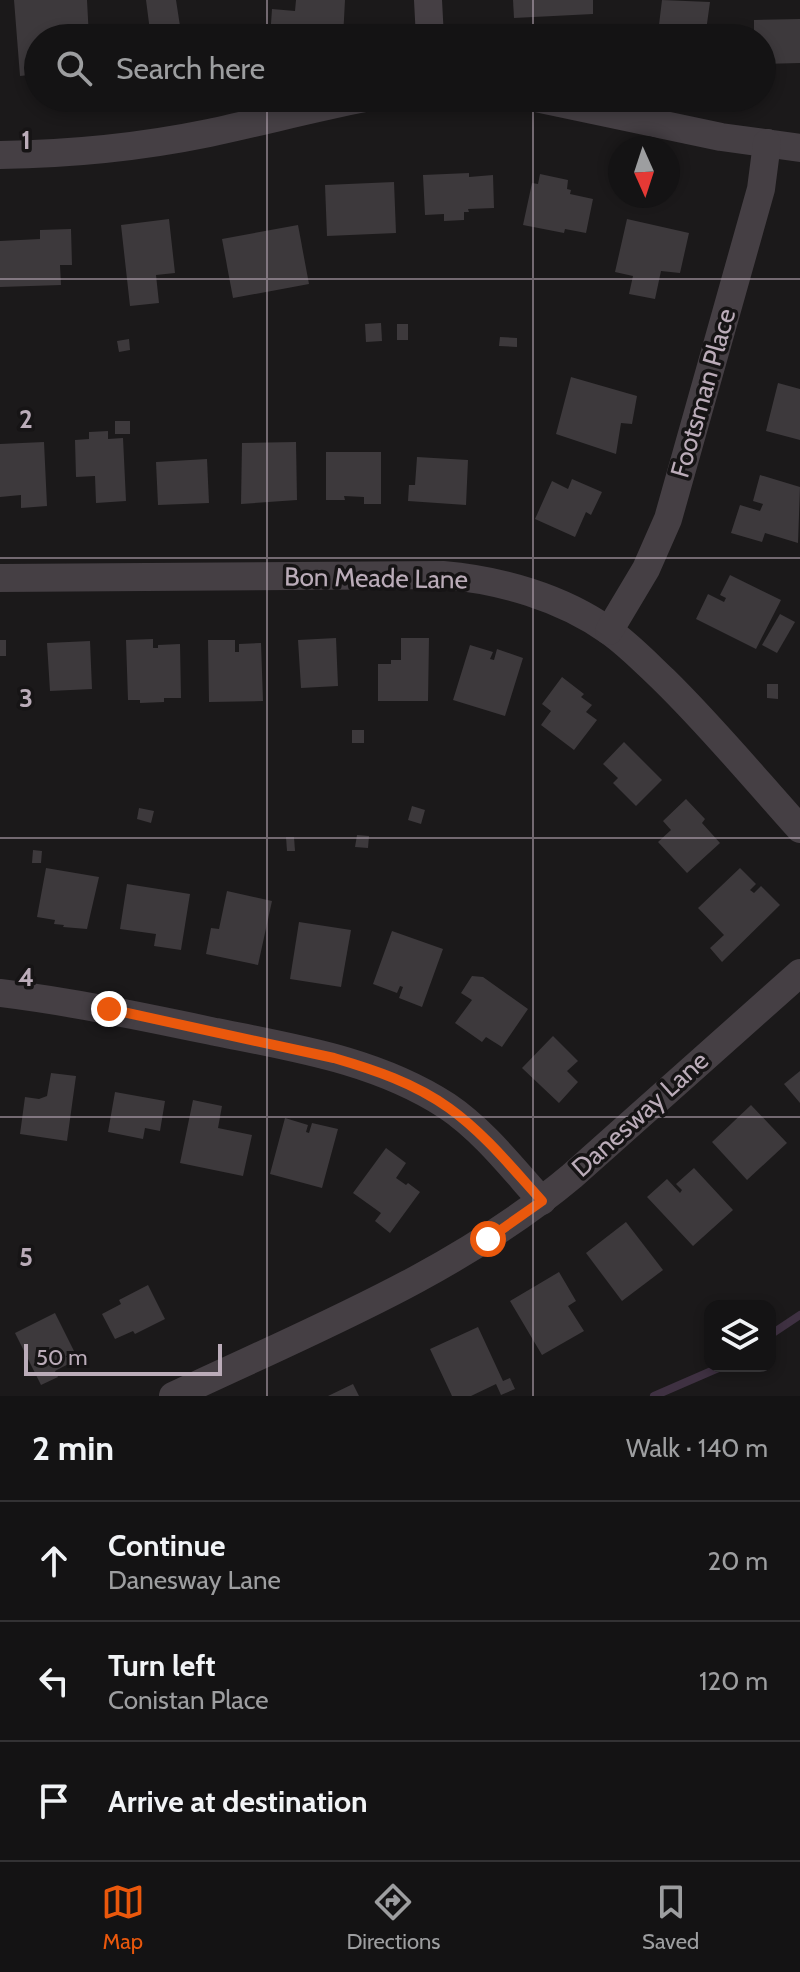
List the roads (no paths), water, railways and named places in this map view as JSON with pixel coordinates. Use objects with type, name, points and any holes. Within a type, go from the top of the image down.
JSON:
[{"type":"street","points":[[428,0],[429,24]]},
{"type":"street","points":[[0,155],[86,151],[147,143],[302,112]]},
{"type":"street","points":[[602,112],[721,137],[800,148]]},
{"type":"street","name":"Footsman Place","points":[[609,631],[646,569],[668,519],[761,189],[767,143]]},
{"type":"street","name":"Bon Meade Lane","points":[[0,578],[443,575],[508,585],[558,603],[609,631],[688,704],[800,829]]},
{"type":"street","name":"Danesway Lane","points":[[173,1396],[425,1275],[488,1239],[542,1201],[800,973]]},
{"type":"street","points":[[0,993],[109,1009],[281,1045],[369,1068],[413,1085],[450,1108],[542,1201]]},
{"type":"waterway","points":[[776,1331],[800,1315]]},
{"type":"waterway","points":[[654,1396],[709,1372]]}]
